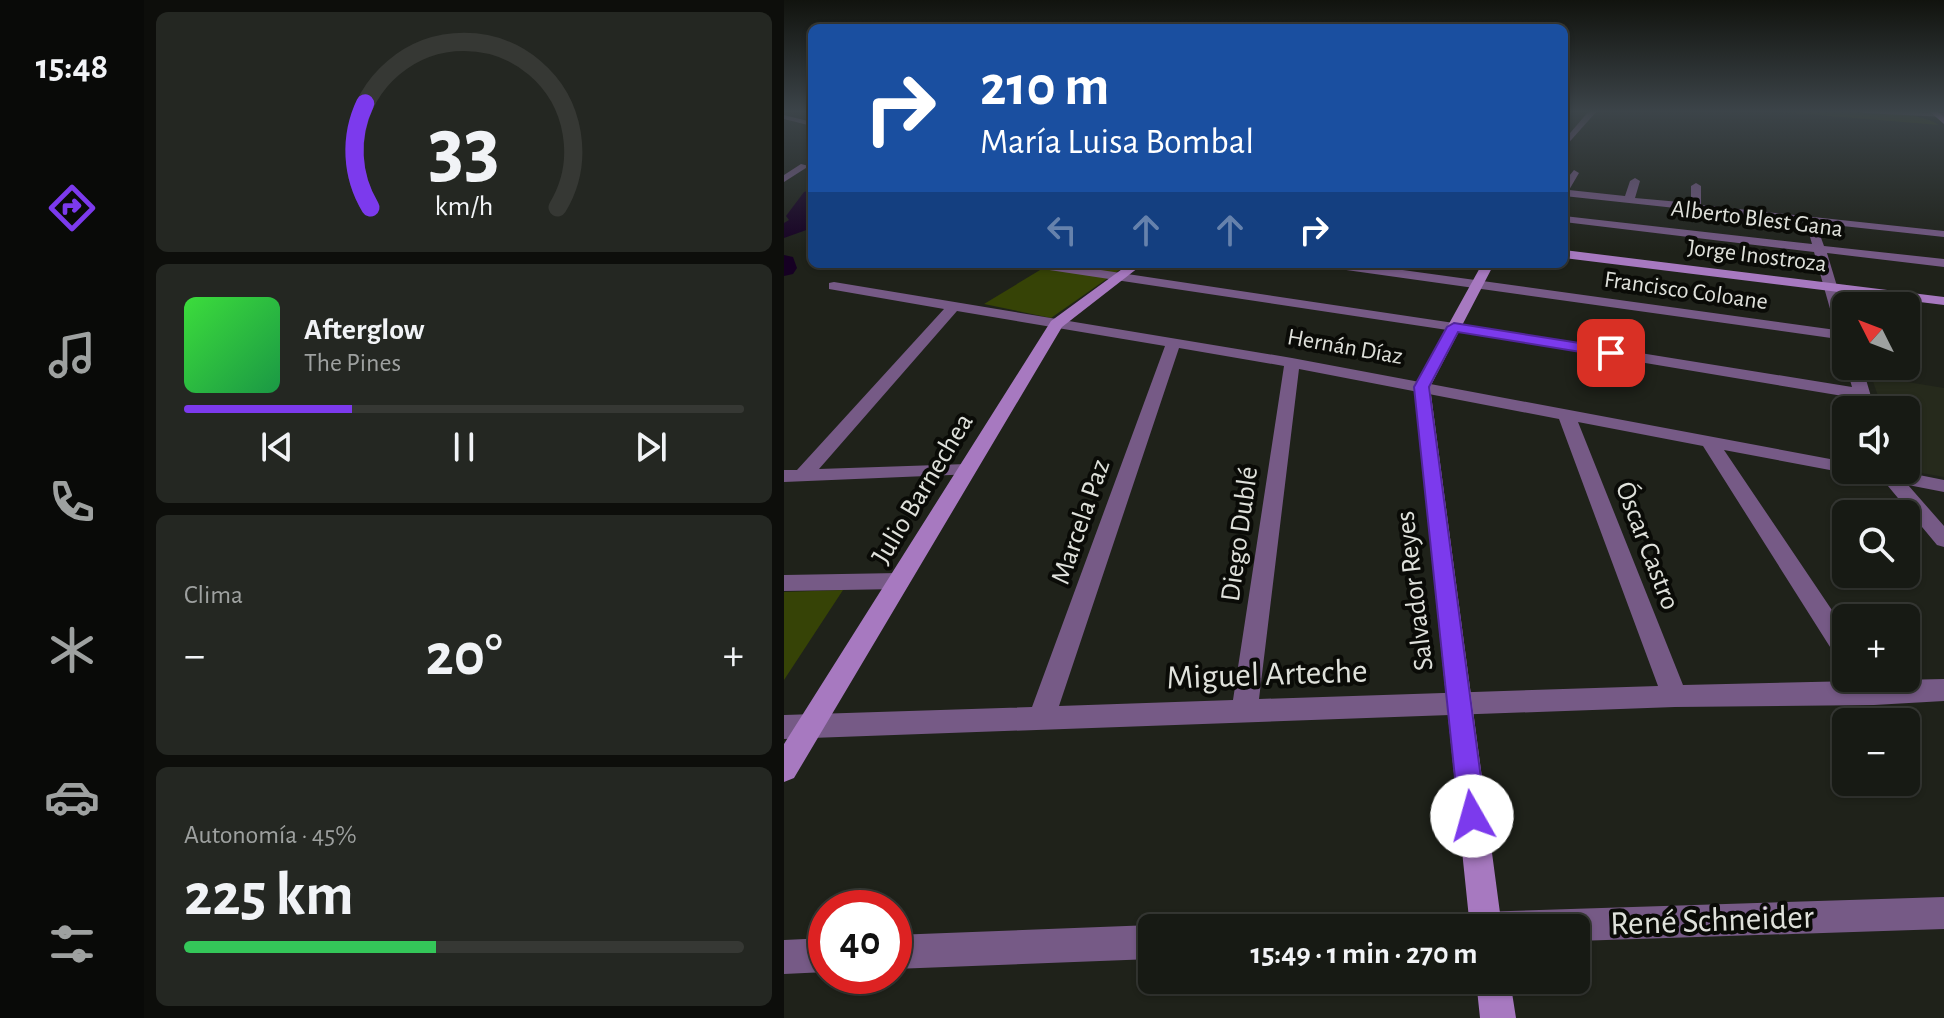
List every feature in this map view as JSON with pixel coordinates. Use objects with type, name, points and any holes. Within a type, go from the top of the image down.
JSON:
[{"type":"street","points":[[784,179],[804,166]]},
{"type":"street","points":[[1568,184],[1574,173]]},
{"type":"street","points":[[1629,200],[1635,181]]},
{"type":"street","points":[[1696,186],[1696,207]]},
{"type":"street","points":[[1568,192],[1696,207],[1764,210],[1810,219],[1838,218],[1910,225],[1944,234]]},
{"type":"street","name":"Alberto Blest Gana","points":[[1568,219],[1944,263]]},
{"type":"street","points":[[1810,219],[1832,294]]},
{"type":"street","name":"Jorge Inostroza","points":[[1568,254],[1944,301]]},
{"type":"street","points":[[1062,268],[1454,327],[1832,396]]},
{"type":"street","name":"Julio Barnechea","points":[[784,769],[797,726],[899,581],[1056,324],[1131,268]]},
{"type":"street","name":"Francisco Coloane","points":[[1392,268],[1483,274],[1832,336]]},
{"type":"street","points":[[1422,387],[1483,274]]},
{"type":"street","name":"Hernán Díaz","points":[[834,286],[1292,363],[1832,465]]},
{"type":"street","points":[[794,476],[954,306]]},
{"type":"street","name":"Marcela Paz","points":[[1041,719],[1173,344]]},
{"type":"street","name":"Diego Dublé","points":[[1244,712],[1292,363]]},
{"type":"street","name":"Salvador Reyes","points":[[1422,387],[1484,914]]},
{"type":"street","name":"Óscar Castro","points":[[1566,415],[1675,696]]},
{"type":"street","points":[[1709,442],[1832,630]]},
{"type":"street","points":[[794,476],[967,470]]},
{"type":"street","points":[[1920,481],[1944,486]]},
{"type":"street","points":[[1895,484],[1944,540]]},
{"type":"street","points":[[784,583],[899,581]]},
{"type":"street","name":"Miguel Arteche","points":[[797,726],[1244,712],[1832,688]]},
{"type":"street","name":"Miguel Arteche","points":[[1920,689],[1944,690]]},
{"type":"street","name":"René Schneider","points":[[1590,925],[1944,913]]},
{"type":"street","points":[[912,951],[1138,943]]},
{"type":"street","points":[[784,957],[808,956]]},
{"type":"street","points":[[1495,994],[1498,1018]]},
{"type":"shaded area","points":[[1872,380],[1895,380],[1944,388],[1944,477],[1920,473],[1920,396],[1878,396]]},
{"type":"green space","points":[[1043,268],[1122,268],[1051,318],[984,304]]},
{"type":"green space","points":[[843,590],[784,680],[784,592]]},
{"type":"waterway","points":[[784,231],[806,222],[798,216],[808,202]]},
{"type":"waterway","points":[[784,263],[784,268]]},
{"type":"route","points":[[1472,816],[1422,387],[1454,327],[1611,353]]}]
